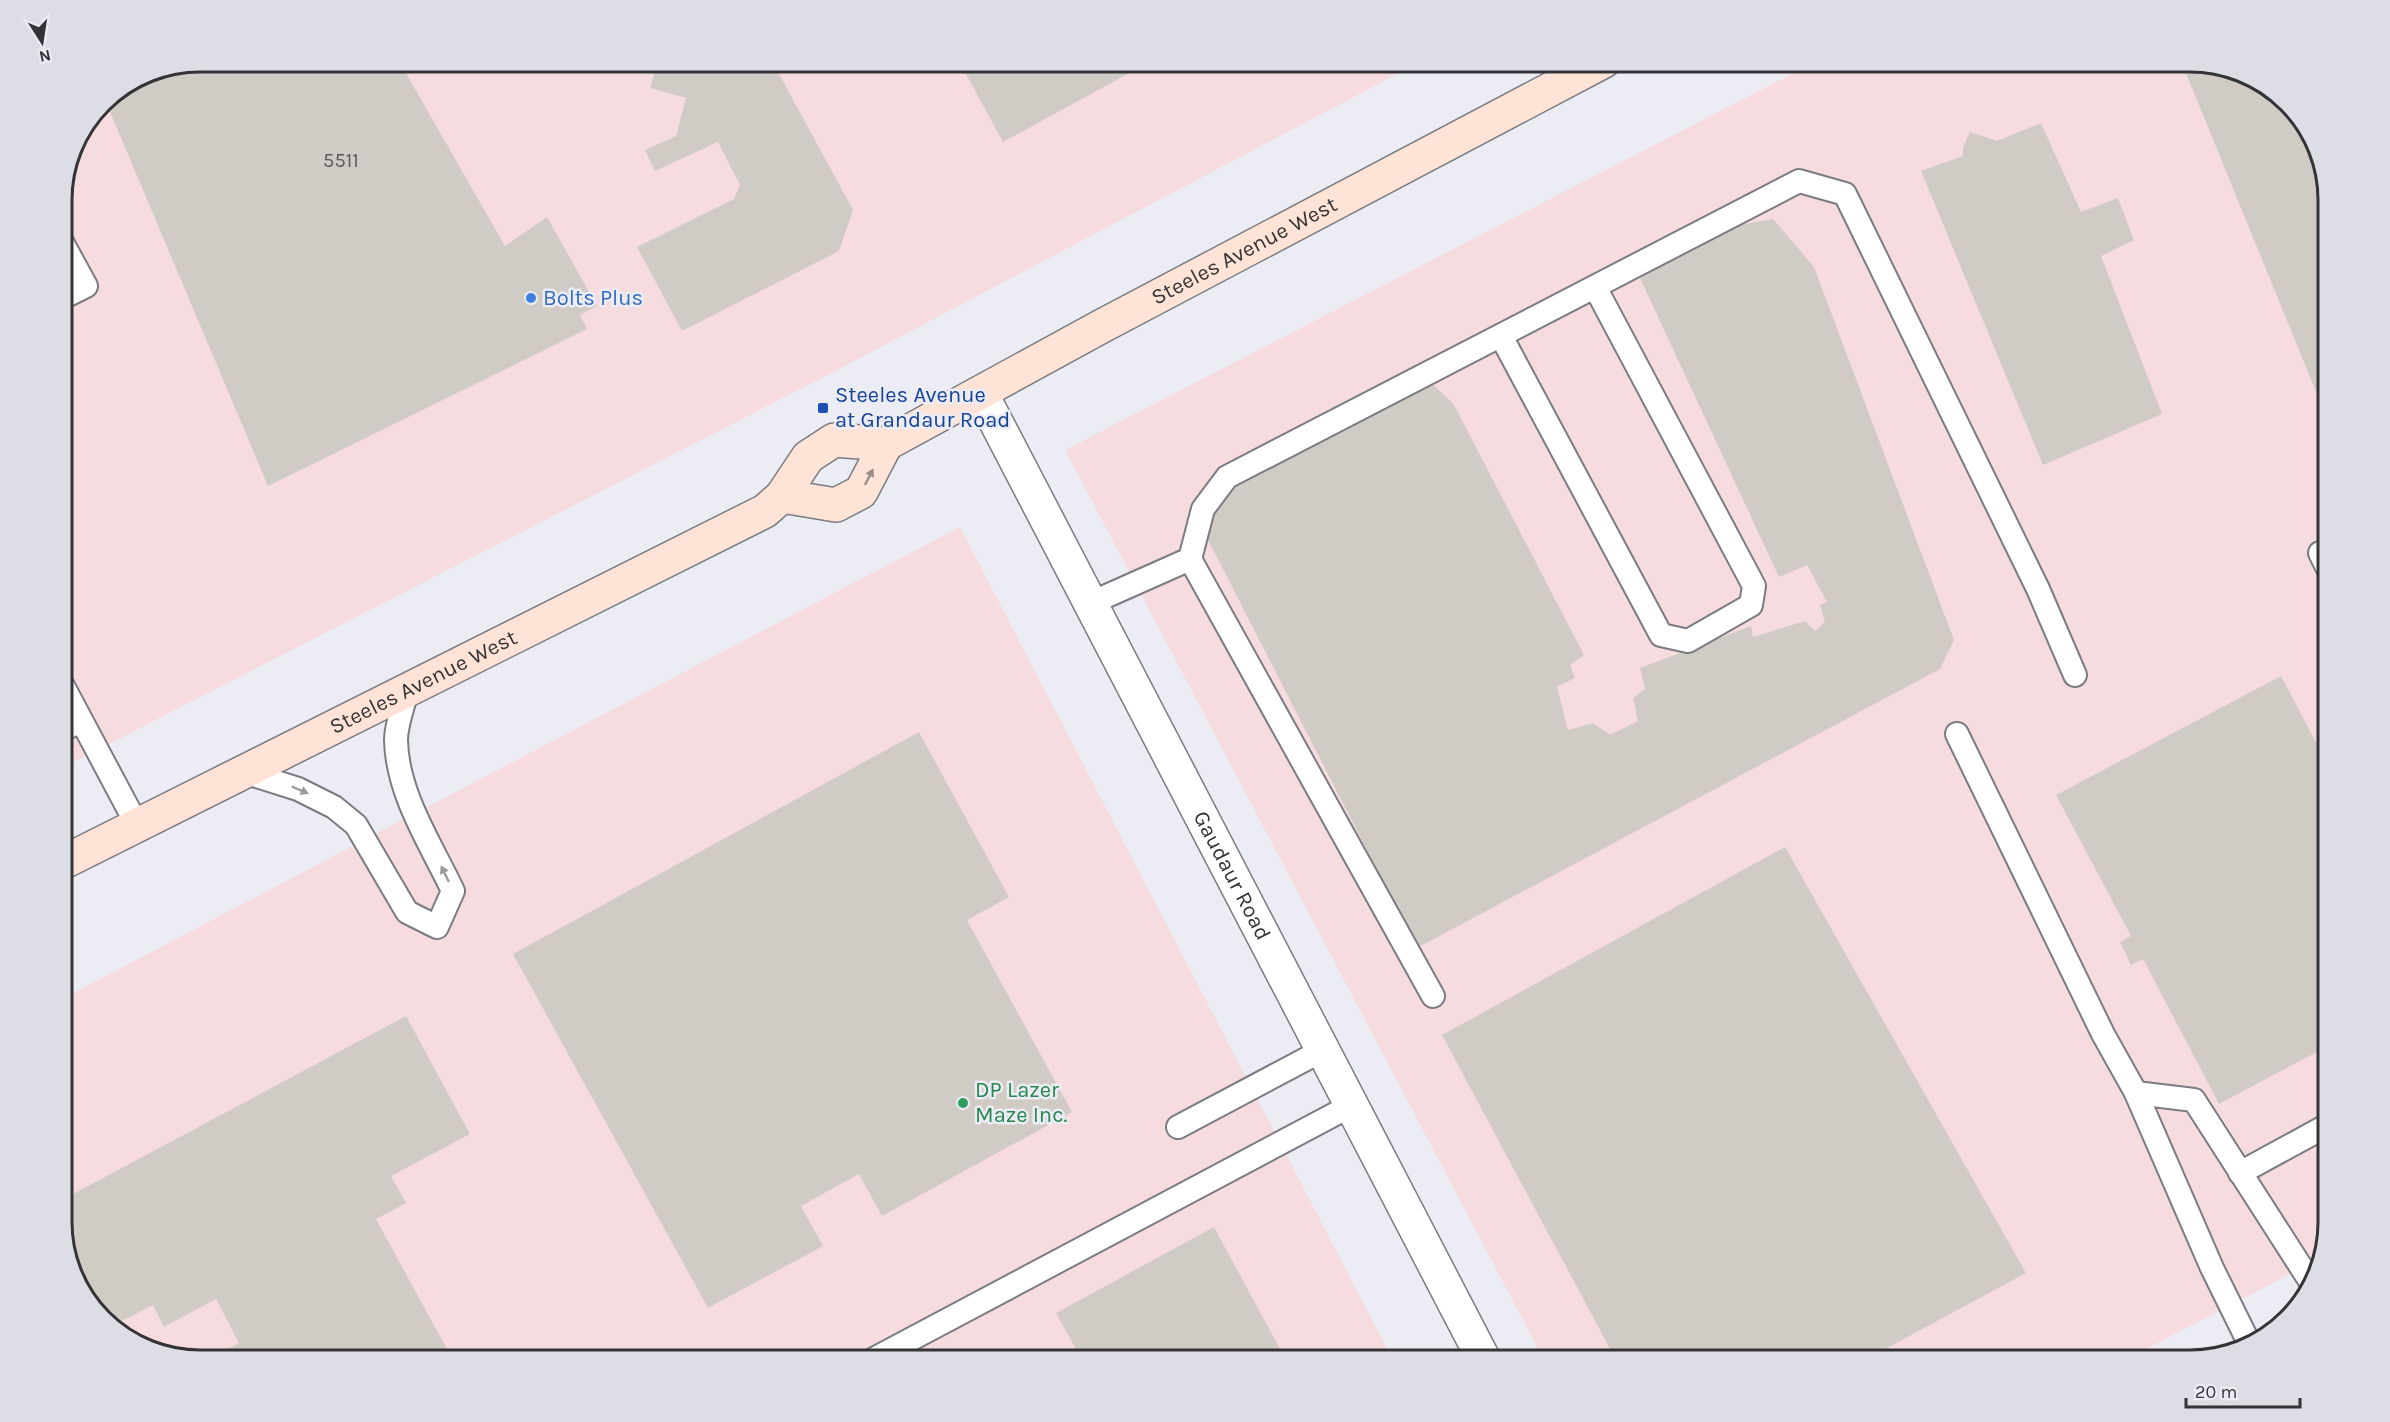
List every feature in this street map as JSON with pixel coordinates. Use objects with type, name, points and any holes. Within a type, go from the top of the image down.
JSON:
[{"type":"main road","name":"Steeles Avenue West","points":[[72,858],[765,511],[782,496],[808,457],[834,440],[886,444],[1102,326],[1585,72]]},
{"type":"main road","points":[[782,496],[836,505],[861,492],[886,444]]},
{"type":"street","name":"Gaudaur Road","points":[[981,393],[1479,1350]]},
{"type":"lane","points":[[1432,996],[1190,559],[1203,509],[1227,477],[1799,182],[1845,194],[2033,579],[2075,675]]},
{"type":"lane","points":[[72,260],[86,286],[72,293]]},
{"type":"lane","points":[[1501,336],[1661,635],[1689,641],[1751,605],[1754,586],[1595,287]]},
{"type":"lane","points":[[1091,603],[1190,559]]},
{"type":"lane","points":[[244,772],[298,789],[334,807],[356,825],[406,912],[437,927],[453,891],[411,805],[401,772],[396,738],[408,690]]},
{"type":"lane","points":[[72,725],[137,825]]},
{"type":"lane","points":[[1957,734],[2103,1034],[2136,1093],[2212,1268],[2246,1337]]},
{"type":"lane","points":[[1178,1127],[1323,1050]]},
{"type":"lane","points":[[2136,1093],[2194,1100],[2306,1275]]},
{"type":"lane","points":[[891,1350],[1352,1105]]},
{"type":"lane","points":[[2240,1173],[2318,1130]]},
{"type":"shaded area","points":[[200,72],[1401,72],[824,377],[72,763],[72,191],[76,167],[85,143],[98,122],[122,98],[136,89],[167,76]]},
{"type":"shaded area","points":[[1796,72],[2207,73],[2213,74],[2286,116],[2305,143],[2316,175],[2318,191],[2318,1222],[2317,1239],[2311,1263],[2144,1350],[1539,1350],[1065,450]]},
{"type":"shaded area","points":[[960,527],[1388,1350],[200,1350],[167,1346],[136,1333],[109,1313],[85,1279],[74,1247],[72,1231],[72,994]]},
{"type":"building","points":[[405,72],[505,246],[547,217],[597,306],[580,315],[587,329],[268,486],[109,111],[122,98],[136,89],[167,76],[183,73]]},
{"type":"building","points":[[655,72],[778,72],[853,210],[839,251],[682,331],[637,247],[734,199],[740,185],[718,142],[655,171],[645,150],[676,136],[686,98],[650,88]]},
{"type":"building","points":[[965,72],[1131,72],[1003,142]]},
{"type":"building","points":[[2185,72],[2223,76],[2254,89],[2268,98],[2286,116],[2305,143],[2316,175],[2318,191],[2318,397]]},
{"type":"building","points":[[2041,123],[2081,212],[2118,198],[2134,240],[2101,256],[2162,414],[2043,465],[1921,171],[1963,156],[1963,147],[1970,132],[1997,141]]},
{"type":"building","points":[[1773,219],[1814,267],[1954,640],[1940,669],[1417,948],[1204,532],[1223,494],[1430,382],[1453,403],[1584,655],[1570,665],[1575,678],[1557,687],[1568,730],[1593,723],[1610,735],[1638,721],[1633,698],[1645,689],[1640,668],[1751,626],[1753,637],[1805,621],[1815,631],[1825,622],[1820,605],[1827,602],[1807,565],[1779,577],[1639,276],[1717,229]]},
{"type":"building","points":[[2281,676],[2318,746],[2318,1051],[2219,1104],[2143,959],[2131,965],[2120,942],[2131,936],[2056,795]]},
{"type":"building","points":[[919,732],[1009,897],[967,920],[1072,1112],[882,1216],[859,1174],[801,1206],[823,1246],[708,1308],[513,954]]},
{"type":"building","points":[[1785,847],[2026,1273],[1884,1350],[1611,1350],[1442,1035]]},
{"type":"building","points":[[406,1016],[470,1134],[391,1176],[406,1203],[376,1219],[448,1350],[225,1350],[239,1343],[216,1299],[164,1327],[153,1305],[120,1322],[109,1313],[94,1293],[79,1263],[72,1231],[72,1195]]},
{"type":"building","points":[[1214,1227],[1281,1350],[1076,1350],[1056,1313]]},
{"type":"place","name":"Bolts Plus","points":[[531,298]]},
{"type":"place","name":"Steeles Avenue at Grandaur Road","points":[[823,408]]},
{"type":"place","name":"DP Lazer Maze Inc.","points":[[963,1103]]}]
